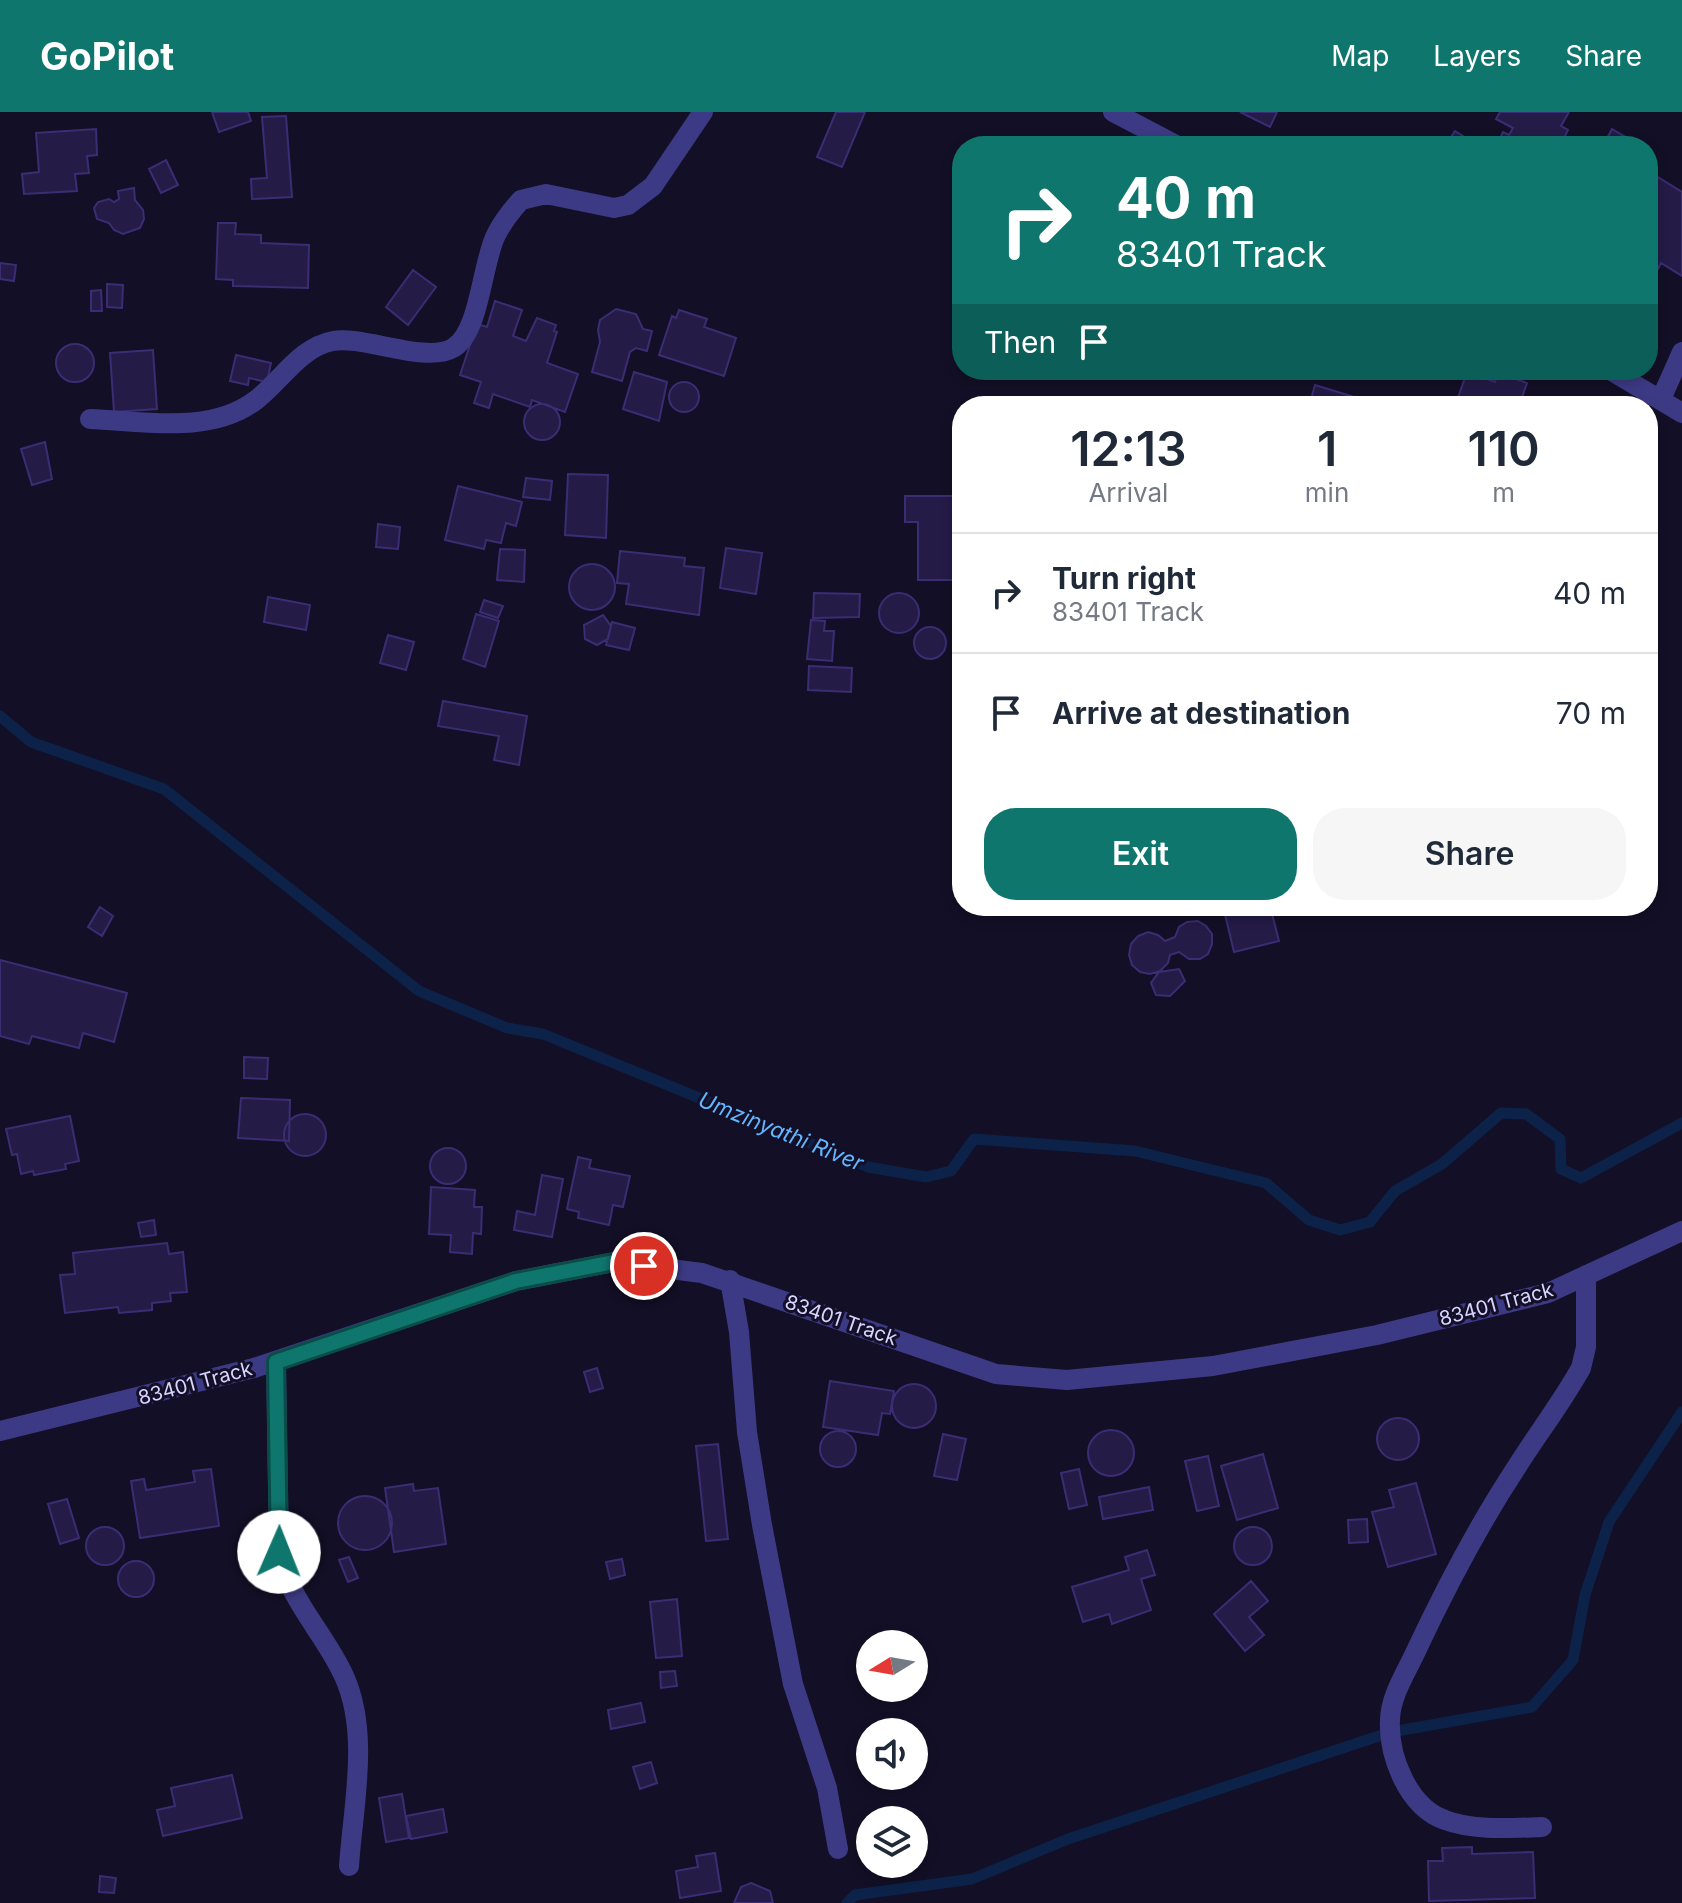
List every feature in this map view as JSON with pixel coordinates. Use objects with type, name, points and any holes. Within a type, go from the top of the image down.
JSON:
[{"type":"street","points":[[90,419],[191,422],[217,419],[240,411],[257,399],[309,350],[338,339],[392,349],[441,352],[453,348],[470,324],[495,237],[521,200],[546,194],[614,208],[628,205],[653,186],[703,112]]},
{"type":"street","points":[[1113,112],[1159,136]]},
{"type":"street","points":[[1661,399],[1682,352]]},
{"type":"street","points":[[1628,380],[1656,396]]},
{"type":"street","points":[[1658,397],[1682,413]]},
{"type":"street","name":"83401 Track","points":[[0,1431],[276,1362],[516,1281],[559,1270],[614,1262],[702,1273],[730,1280],[996,1374],[1067,1380],[1213,1366],[1377,1335],[1548,1293],[1682,1231]]},
{"type":"street","points":[[1542,1827],[1470,1825],[1445,1820],[1425,1809],[1414,1797],[1398,1767],[1390,1719],[1394,1696],[1449,1580],[1581,1368],[1587,1337],[1586,1275]]},
{"type":"street","points":[[730,1280],[739,1332],[747,1432],[762,1525],[793,1684],[827,1788],[838,1849]]},
{"type":"street","points":[[276,1362],[279,1552],[284,1576],[344,1675],[356,1721],[349,1866]]},
{"type":"building","points":[[212,112],[248,112],[251,121],[219,132]]},
{"type":"building","points":[[836,112],[865,112],[842,167],[817,157]]},
{"type":"building","points":[[1240,112],[1277,112],[1270,127]]},
{"type":"building","points":[[1500,112],[1569,112],[1561,126],[1568,130],[1565,136],[1501,136],[1503,132],[1509,135],[1513,128],[1496,119]]},
{"type":"building","points":[[286,116],[292,197],[252,199],[251,179],[267,178],[262,117]]},
{"type":"building","points":[[96,129],[97,155],[87,156],[89,173],[75,174],[77,191],[24,194],[22,174],[39,172],[36,133]]},
{"type":"building","points":[[1612,129],[1624,136],[1608,136]]},
{"type":"building","points":[[166,160],[178,185],[161,193],[149,169]]},
{"type":"building","points":[[1658,177],[1682,192],[1682,276],[1661,263],[1658,269]]},
{"type":"building","points":[[134,188],[135,200],[143,210],[144,219],[140,228],[123,234],[114,230],[109,223],[97,219],[94,208],[98,202],[109,199],[114,202],[119,199],[118,191]]},
{"type":"building","points":[[218,223],[236,223],[235,234],[261,235],[261,243],[309,245],[308,288],[233,286],[233,280],[216,279]]},
{"type":"building","points":[[0,263],[16,265],[14,281],[0,279]]},
{"type":"building","points":[[413,270],[436,287],[408,325],[386,307]]},
{"type":"building","points":[[107,284],[123,285],[122,308],[107,307]]},
{"type":"building","points":[[101,290],[102,311],[91,311],[91,291]]},
{"type":"building","points":[[495,301],[522,310],[513,336],[526,341],[537,318],[556,325],[554,331],[557,332],[547,363],[578,374],[565,412],[532,400],[530,407],[493,394],[489,408],[474,403],[481,382],[460,375],[477,324],[487,327]]},
{"type":"building","points":[[616,309],[636,314],[643,329],[652,331],[647,351],[636,348],[630,352],[622,381],[592,372],[600,342],[600,320]]},
{"type":"building","points":[[679,310],[707,319],[704,327],[736,338],[724,376],[659,355],[672,316],[676,318]]},
{"type":"building","points":[[75,344],[88,350],[94,363],[88,376],[75,382],[62,376],[56,363],[62,350]]},
{"type":"building","points":[[153,350],[157,409],[114,412],[110,353]]},
{"type":"building","points":[[236,355],[271,363],[267,382],[249,378],[248,385],[230,381]]},
{"type":"building","points":[[634,372],[667,382],[659,421],[623,409]]},
{"type":"building","points":[[1464,380],[1518,380],[1527,383],[1522,396],[1459,396]]},
{"type":"building","points":[[684,382],[695,386],[699,397],[695,408],[684,412],[673,408],[669,397],[673,386]]},
{"type":"building","points":[[1315,385],[1351,396],[1312,396]]},
{"type":"building","points":[[542,404],[555,409],[560,422],[555,435],[542,440],[529,435],[524,422],[529,409]]},
{"type":"building","points":[[45,442],[52,479],[32,485],[21,449]]},
{"type":"building","points":[[568,474],[608,475],[606,538],[565,535]]},
{"type":"building","points":[[526,478],[552,481],[550,500],[523,497]]},
{"type":"building","points":[[458,486],[522,502],[516,526],[506,523],[501,543],[486,540],[484,549],[445,540]]},
{"type":"building","points":[[905,496],[952,496],[952,580],[918,580],[918,522],[905,522]]},
{"type":"building","points":[[378,524],[400,527],[398,549],[376,547]]},
{"type":"building","points":[[726,548],[762,553],[756,594],[720,588]]},
{"type":"building","points":[[500,549],[525,550],[524,582],[497,580]]},
{"type":"building","points":[[620,551],[685,558],[684,566],[704,568],[699,615],[626,604],[629,584],[617,583]]},
{"type":"building","points":[[592,564],[608,571],[615,587],[608,603],[592,610],[576,603],[569,587],[576,571]]},
{"type":"building","points":[[814,593],[860,594],[859,617],[813,618]]},
{"type":"building","points":[[899,593],[913,599],[919,613],[913,627],[899,633],[885,627],[879,613],[885,599]]},
{"type":"building","points":[[268,597],[310,605],[306,630],[264,622]]},
{"type":"building","points":[[484,600],[503,606],[498,618],[480,612]]},
{"type":"building","points":[[476,614],[499,621],[485,667],[463,659]]},
{"type":"building","points":[[603,615],[611,626],[608,639],[597,645],[585,639],[584,625]]},
{"type":"building","points":[[811,620],[825,621],[824,631],[834,631],[832,661],[807,659]]},
{"type":"building","points":[[612,622],[635,628],[629,650],[606,645]]},
{"type":"building","points":[[930,627],[942,631],[946,643],[942,655],[930,659],[918,655],[914,643],[918,631]]},
{"type":"building","points":[[388,635],[414,642],[406,670],[380,663]]},
{"type":"building","points":[[809,666],[852,668],[851,692],[808,690]]},
{"type":"building","points":[[443,701],[527,716],[519,765],[494,760],[499,736],[438,726]]},
{"type":"building","points":[[100,907],[113,916],[102,936],[88,927]]},
{"type":"building","points":[[1225,916],[1273,916],[1279,941],[1234,952]]},
{"type":"building","points":[[1198,921],[1212,934],[1208,954],[1200,959],[1189,959],[1179,952],[1170,955],[1168,963],[1160,971],[1150,974],[1140,972],[1132,965],[1129,955],[1131,944],[1138,936],[1148,932],[1165,941],[1175,937],[1179,927],[1187,922]]},
{"type":"building","points":[[0,960],[127,993],[114,1042],[83,1033],[79,1048],[32,1036],[29,1044],[0,1036]]},
{"type":"building","points":[[1179,969],[1185,981],[1170,996],[1156,995],[1151,983],[1159,972]]},
{"type":"building","points":[[244,1057],[268,1058],[267,1079],[244,1078]]},
{"type":"building","points":[[241,1098],[290,1100],[289,1141],[238,1138]]},
{"type":"building","points":[[305,1114],[320,1120],[326,1135],[320,1150],[305,1156],[290,1150],[284,1135],[290,1120]]},
{"type":"building","points":[[70,1116],[79,1161],[65,1164],[66,1169],[34,1175],[33,1171],[21,1174],[17,1154],[12,1155],[6,1129]]},
{"type":"building","points":[[448,1148],[461,1153],[466,1166],[461,1179],[448,1184],[435,1179],[430,1166],[435,1153]]},
{"type":"building","points":[[578,1157],[591,1160],[589,1168],[630,1176],[623,1207],[613,1205],[609,1225],[578,1218],[579,1212],[567,1209]]},
{"type":"building","points":[[542,1175],[563,1179],[552,1237],[514,1230],[517,1211],[535,1215]]},
{"type":"building","points":[[431,1187],[475,1190],[474,1207],[482,1207],[481,1234],[473,1233],[472,1254],[450,1252],[451,1235],[429,1234]]},
{"type":"building","points":[[154,1220],[156,1235],[141,1237],[138,1223]]},
{"type":"building","points":[[167,1243],[169,1254],[183,1252],[187,1292],[170,1293],[171,1301],[152,1303],[152,1310],[119,1313],[118,1307],[65,1313],[60,1275],[75,1274],[73,1253]]},
{"type":"building","points":[[597,1368],[603,1388],[590,1392],[584,1372]]},
{"type":"building","points":[[830,1381],[894,1391],[890,1414],[882,1413],[878,1435],[823,1427]]},
{"type":"building","points":[[914,1384],[930,1390],[936,1406],[930,1422],[914,1428],[898,1422],[892,1406],[898,1390]]},
{"type":"building","points":[[1398,1418],[1413,1424],[1419,1439],[1413,1454],[1398,1460],[1383,1454],[1377,1439],[1383,1424]]},
{"type":"building","points":[[1111,1430],[1127,1437],[1134,1453],[1127,1469],[1111,1476],[1095,1469],[1088,1453],[1095,1437]]},
{"type":"building","points":[[838,1431],[851,1436],[856,1449],[851,1462],[838,1467],[825,1462],[820,1449],[825,1436]]},
{"type":"building","points":[[943,1434],[966,1439],[957,1480],[934,1476]]},
{"type":"building","points":[[718,1444],[728,1539],[706,1541],[696,1446]]},
{"type":"building","points":[[1263,1454],[1278,1508],[1237,1520],[1221,1466]]},
{"type":"building","points":[[1208,1456],[1219,1506],[1197,1511],[1185,1461]]},
{"type":"building","points":[[211,1469],[219,1526],[140,1538],[131,1481],[144,1479],[146,1490],[195,1482],[193,1471]]},
{"type":"building","points":[[1079,1469],[1087,1505],[1069,1509],[1061,1473]]},
{"type":"building","points":[[1416,1483],[1436,1554],[1388,1567],[1372,1512],[1394,1507],[1389,1490]]},
{"type":"building","points":[[413,1484],[414,1491],[438,1488],[446,1544],[394,1552],[385,1488]]},
{"type":"building","points":[[1149,1487],[1153,1510],[1103,1519],[1099,1497]]},
{"type":"building","points":[[365,1496],[384,1504],[392,1523],[384,1542],[365,1550],[346,1542],[338,1523],[346,1504]]},
{"type":"building","points":[[67,1499],[79,1538],[60,1544],[48,1504]]},
{"type":"building","points":[[1367,1519],[1368,1542],[1349,1543],[1348,1520]]},
{"type":"building","points":[[105,1527],[118,1533],[124,1546],[118,1559],[105,1565],[92,1559],[86,1546],[92,1533]]},
{"type":"building","points":[[1253,1527],[1267,1532],[1272,1546],[1267,1560],[1253,1565],[1239,1560],[1234,1546],[1239,1532]]},
{"type":"building","points":[[1147,1550],[1155,1575],[1141,1579],[1151,1610],[1112,1624],[1109,1614],[1083,1622],[1072,1587],[1129,1570],[1125,1557]]},
{"type":"building","points":[[349,1557],[358,1578],[348,1582],[339,1560]]},
{"type":"building","points":[[622,1559],[625,1575],[610,1579],[606,1562]]},
{"type":"building","points":[[136,1561],[149,1566],[154,1579],[149,1592],[136,1597],[123,1592],[118,1579],[123,1566]]},
{"type":"building","points":[[1251,1581],[1268,1601],[1249,1617],[1264,1635],[1245,1651],[1214,1614]]},
{"type":"building","points":[[677,1599],[682,1656],[656,1658],[650,1602]]},
{"type":"building","points":[[675,1671],[677,1686],[661,1688],[660,1672]]},
{"type":"building","points":[[641,1703],[645,1722],[611,1729],[608,1710]]},
{"type":"building","points":[[651,1762],[657,1783],[640,1789],[633,1767]]},
{"type":"building","points":[[232,1775],[242,1818],[163,1836],[157,1810],[175,1806],[171,1788]]},
{"type":"building","points":[[402,1794],[409,1838],[386,1842],[379,1798]]},
{"type":"building","points":[[443,1809],[447,1832],[411,1839],[406,1816]]},
{"type":"building","points":[[1472,1847],[1472,1854],[1533,1852],[1535,1898],[1429,1901],[1428,1861],[1443,1861],[1442,1848]]},
{"type":"building","points":[[715,1853],[721,1891],[680,1898],[676,1871],[698,1867],[696,1856]]},
{"type":"building","points":[[100,1876],[116,1878],[114,1893],[99,1892]]},
{"type":"building","points":[[751,1883],[770,1891],[773,1903],[734,1903],[741,1887]]},
{"type":"waterway","name":"Umzinyathi River","points":[[0,716],[31,742],[164,789],[419,991],[507,1028],[543,1034],[868,1167],[926,1177],[951,1171],[974,1139],[1135,1151],[1266,1183],[1309,1220],[1340,1230],[1370,1222],[1395,1191],[1442,1164],[1501,1113],[1526,1114],[1560,1139],[1561,1169],[1581,1178],[1682,1123]]},
{"type":"waterway","points":[[847,1903],[855,1895],[972,1879],[1068,1839],[1391,1732],[1532,1707],[1573,1660],[1585,1595],[1609,1522],[1682,1412]]},
{"type":"route","points":[[279,1552],[276,1362],[516,1281],[559,1270],[614,1262],[644,1266]]}]
